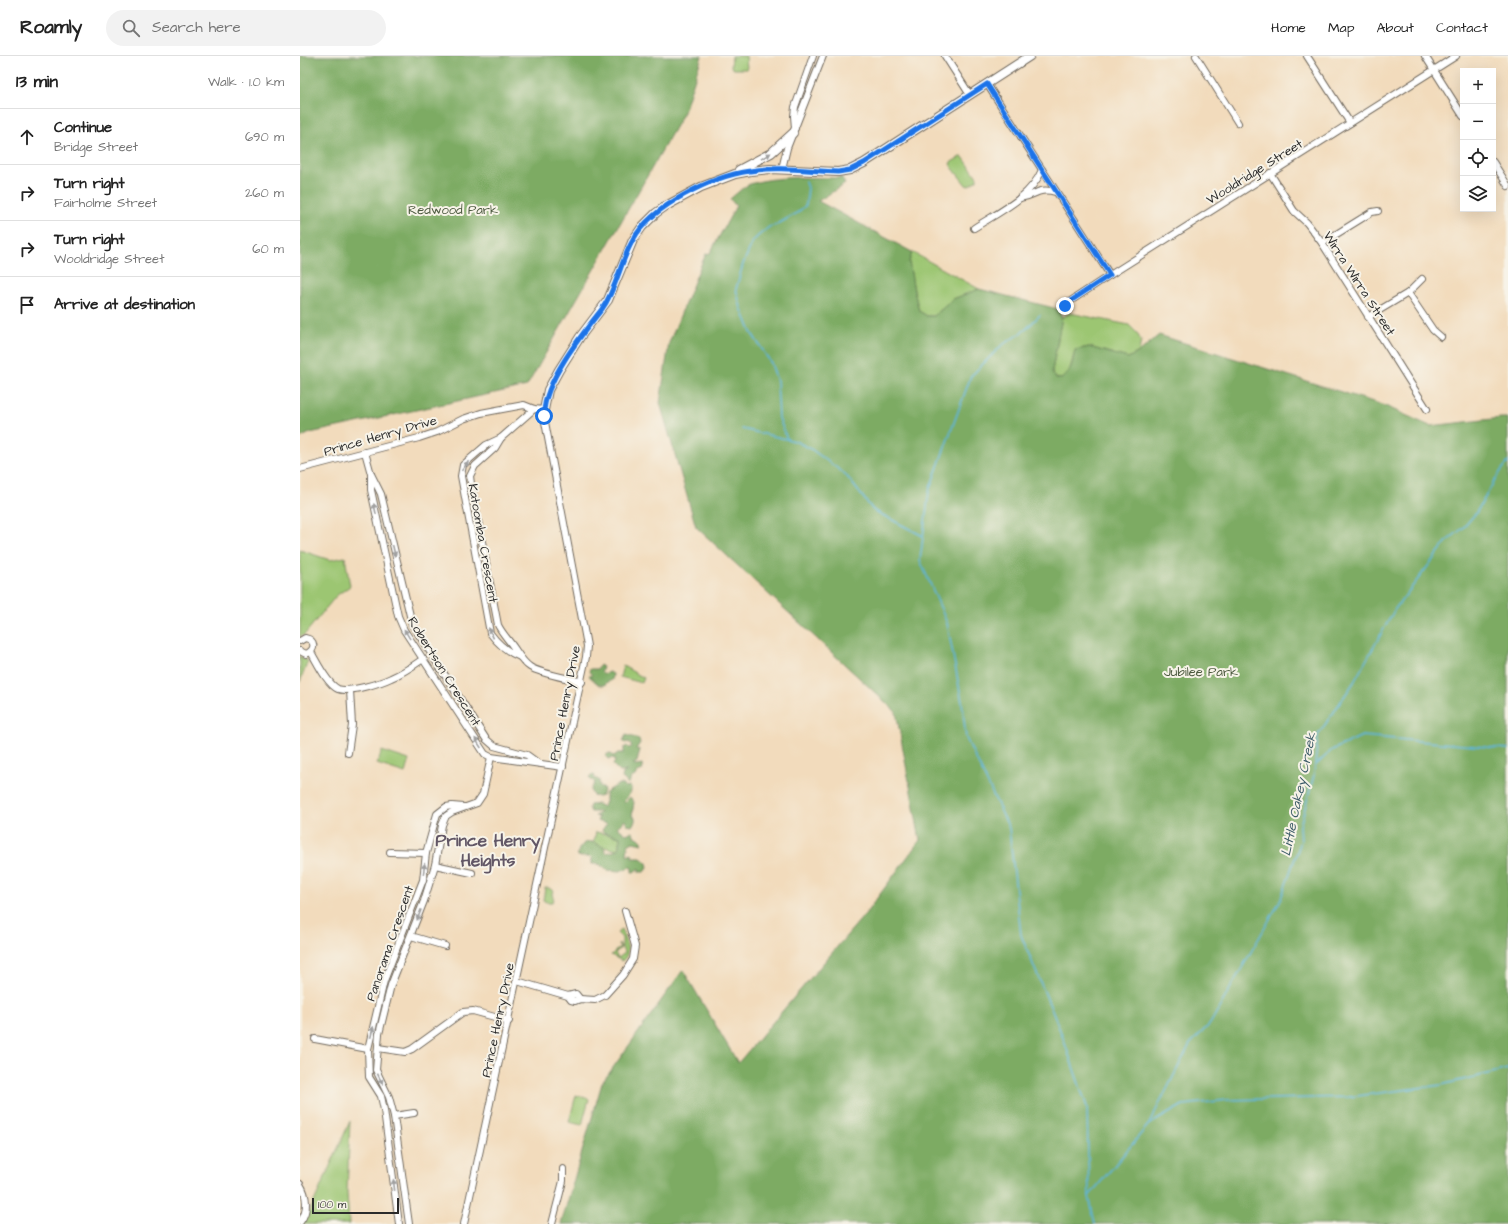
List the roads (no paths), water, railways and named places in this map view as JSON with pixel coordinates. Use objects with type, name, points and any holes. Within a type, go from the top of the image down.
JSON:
[{"type":"street","points":[[736,174],[742,168],[770,153],[794,131],[795,107],[813,56]]},
{"type":"street","points":[[782,169],[784,156],[823,56]]},
{"type":"street","points":[[945,56],[970,94]]},
{"type":"street","points":[[544,410],[548,390],[580,338],[608,300],[632,240],[656,213],[702,187],[751,170],[782,169],[838,172],[855,167],[864,163],[1030,56]]},
{"type":"street","points":[[1196,56],[1238,123]]},
{"type":"street","points":[[1307,56],[1350,123]]},
{"type":"street","points":[[1425,56],[1460,111]]},
{"type":"street","name":"Wooldridge Street","points":[[1065,306],[1110,275],[1456,56]]},
{"type":"street","points":[[987,84],[1110,275]]},
{"type":"street","points":[[1496,167],[1508,186]]},
{"type":"street","points":[[974,228],[1020,198],[1036,182],[1042,170]]},
{"type":"street","name":"Wirra Wirra Street","points":[[1270,173],[1294,211],[1307,223],[1322,243],[1427,409]]},
{"type":"street","points":[[1020,198],[1042,190],[1056,192]]},
{"type":"street","points":[[1322,243],[1372,212],[1378,212]]},
{"type":"street","points":[[1368,317],[1408,292],[1422,279]]},
{"type":"street","points":[[1408,292],[1434,330],[1441,337]]},
{"type":"street","name":"Prince Henry Drive","points":[[300,469],[419,438],[481,413],[524,405],[534,409],[544,410],[587,646],[582,682],[464,1224]]},
{"type":"street","name":"Katoomba Crescent","points":[[520,657],[509,653],[494,639],[490,633],[461,476],[463,465],[486,445],[501,438],[534,409]]},
{"type":"street","name":"Katoomba Crescent","points":[[501,438],[495,448],[475,466],[470,476],[498,625],[501,632],[514,647],[520,657],[530,667],[582,682]]},
{"type":"street","name":"Robertson Crescent","points":[[365,452],[371,474],[381,494],[412,624],[486,739],[494,746],[527,755],[538,763]]},
{"type":"street","name":"Robertson Crescent","points":[[371,474],[371,490],[398,616],[404,630],[485,754],[491,757],[563,767]]},
{"type":"street","points":[[300,641],[305,638],[310,639],[314,648],[306,654],[300,651]]},
{"type":"street","points":[[310,652],[332,684],[337,689],[343,690],[350,690],[390,679],[423,659]]},
{"type":"street","points":[[348,753],[352,725],[350,690]]},
{"type":"street","name":"Panorama Crescent","points":[[409,1224],[394,1116],[389,1097],[376,1070],[379,1034],[392,985],[424,901],[435,865],[442,826],[446,816],[464,807],[477,803],[482,794],[491,757]]},
{"type":"street","name":"Panorama Crescent","points":[[399,1224],[384,1110],[381,1096],[369,1077],[368,1049],[384,981],[423,880],[426,853],[437,814],[446,807],[464,807]]},
{"type":"street","points":[[390,852],[426,853]]},
{"type":"street","points":[[435,865],[472,873]]},
{"type":"street","points":[[517,980],[568,996],[576,994],[580,999],[595,1000],[605,995],[623,975],[633,959],[634,946],[625,911]]},
{"type":"street","points":[[410,936],[445,946]]},
{"type":"street","points":[[378,1048],[405,1052],[412,1049],[463,1012],[474,1011],[508,1020]]},
{"type":"street","points":[[315,1039],[368,1049]]},
{"type":"street","points":[[394,1116],[414,1113]]},
{"type":"street","points":[[552,1224],[563,1181],[563,1169]]},
{"type":"street","points":[[300,1184],[306,1201],[305,1215],[300,1222]]},
{"type":"waterway","points":[[787,439],[779,418],[777,381],[771,363],[751,332],[741,308],[736,289],[743,264],[753,241],[769,227],[776,225],[797,213],[806,205],[808,188],[806,182]]},
{"type":"waterway","points":[[1040,315],[1025,330],[1001,346],[971,376],[929,491],[920,560],[947,623],[962,702],[966,738],[1009,828],[1021,935],[1062,1035],[1087,1107],[1089,1196]]},
{"type":"waterway","points":[[742,429],[795,441],[811,449],[845,474],[873,510],[923,536]]},
{"type":"waterway","name":"Little Oakey Creek","points":[[1095,1224],[1089,1196],[1149,1124],[1190,1044],[1210,1024],[1280,901],[1301,841],[1300,826],[1314,775],[1318,735],[1354,682],[1395,609],[1448,540],[1463,528],[1476,513],[1498,475],[1508,462]]},
{"type":"waterway","points":[[1316,765],[1332,750],[1362,736],[1508,749]]},
{"type":"waterway","points":[[1150,1124],[1183,1105],[1227,1100],[1349,1097],[1441,1085],[1508,1069]]},
{"type":"district","name":"Prince Henry Heights","points":[[488,850]]},
{"type":"park label","name":"Redwood Park","points":[[453,209]]},
{"type":"park label","name":"Jubilee Park","points":[[1201,671]]}]
